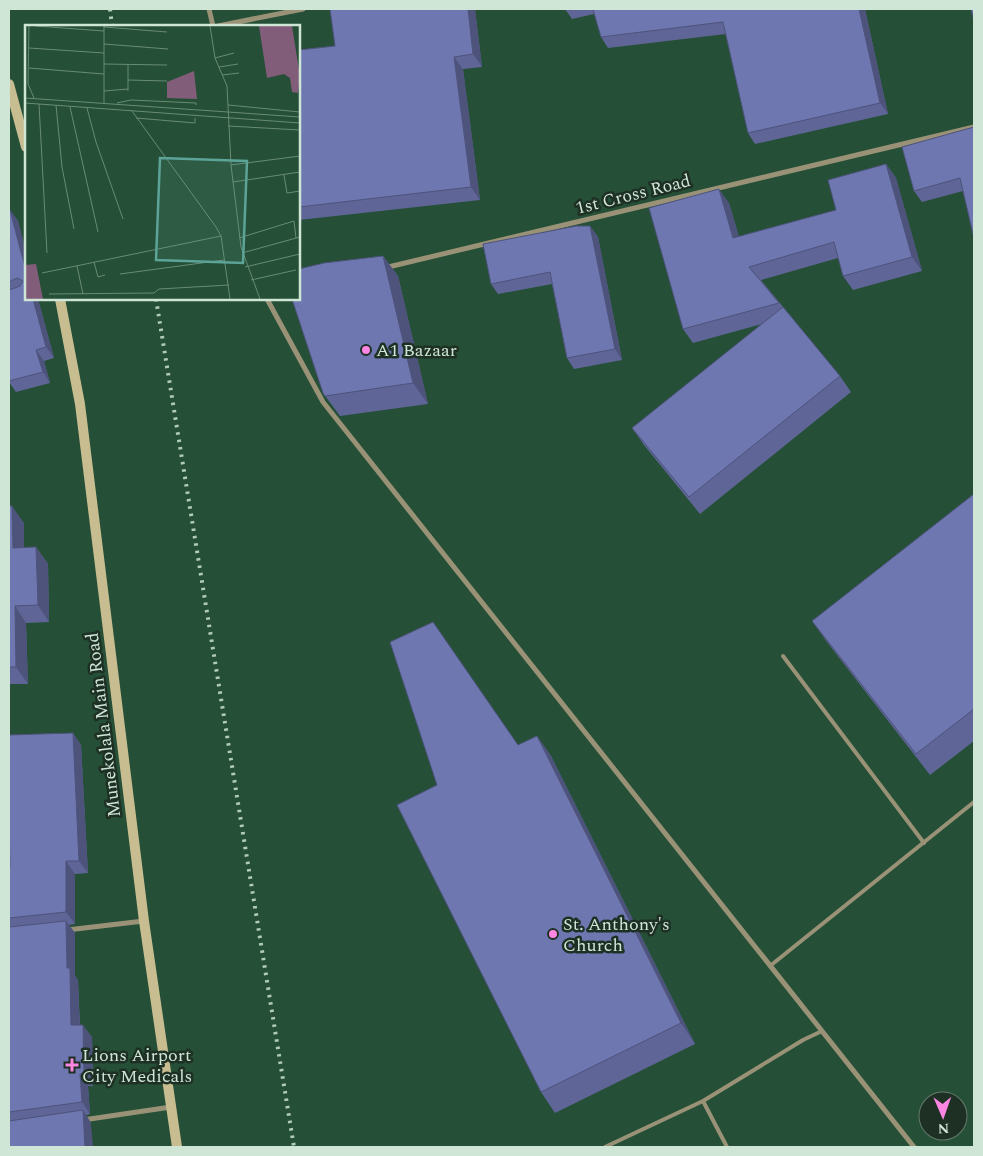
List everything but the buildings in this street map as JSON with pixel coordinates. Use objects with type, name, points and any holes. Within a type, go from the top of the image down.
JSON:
[{"type":"street","points":[[209,9],[213,25]]},
{"type":"street","points":[[223,25],[303,9]]},
{"type":"street","points":[[9,84],[13,116],[25,145]]},
{"type":"street","name":"1st Cross Road","points":[[376,270],[974,127]]},
{"type":"street","name":"Munekolala Main Road","points":[[60,300],[80,404],[144,921],[177,1147]]},
{"type":"street","points":[[268,300],[323,402],[914,1147]]},
{"type":"street","points":[[57,931],[144,921]]},
{"type":"street","points":[[76,1120],[172,1107]]},
{"type":"lane","points":[[783,656],[924,843]]},
{"type":"lane","points":[[770,966],[974,802]]},
{"type":"lane","points":[[605,1147],[703,1100],[803,1040],[822,1031]]},
{"type":"lane","points":[[703,1100],[727,1147]]},
{"type":"railway","points":[[110,9],[112,25]]},
{"type":"railway","points":[[156,300],[294,1147]]},
{"type":"place","name":"A1 Bazaar","points":[[366,350]]},
{"type":"place","name":"St. Anthony's Church","points":[[553,934]]},
{"type":"place","name":"Lions Airport City Medicals","points":[[72,1065]]}]
